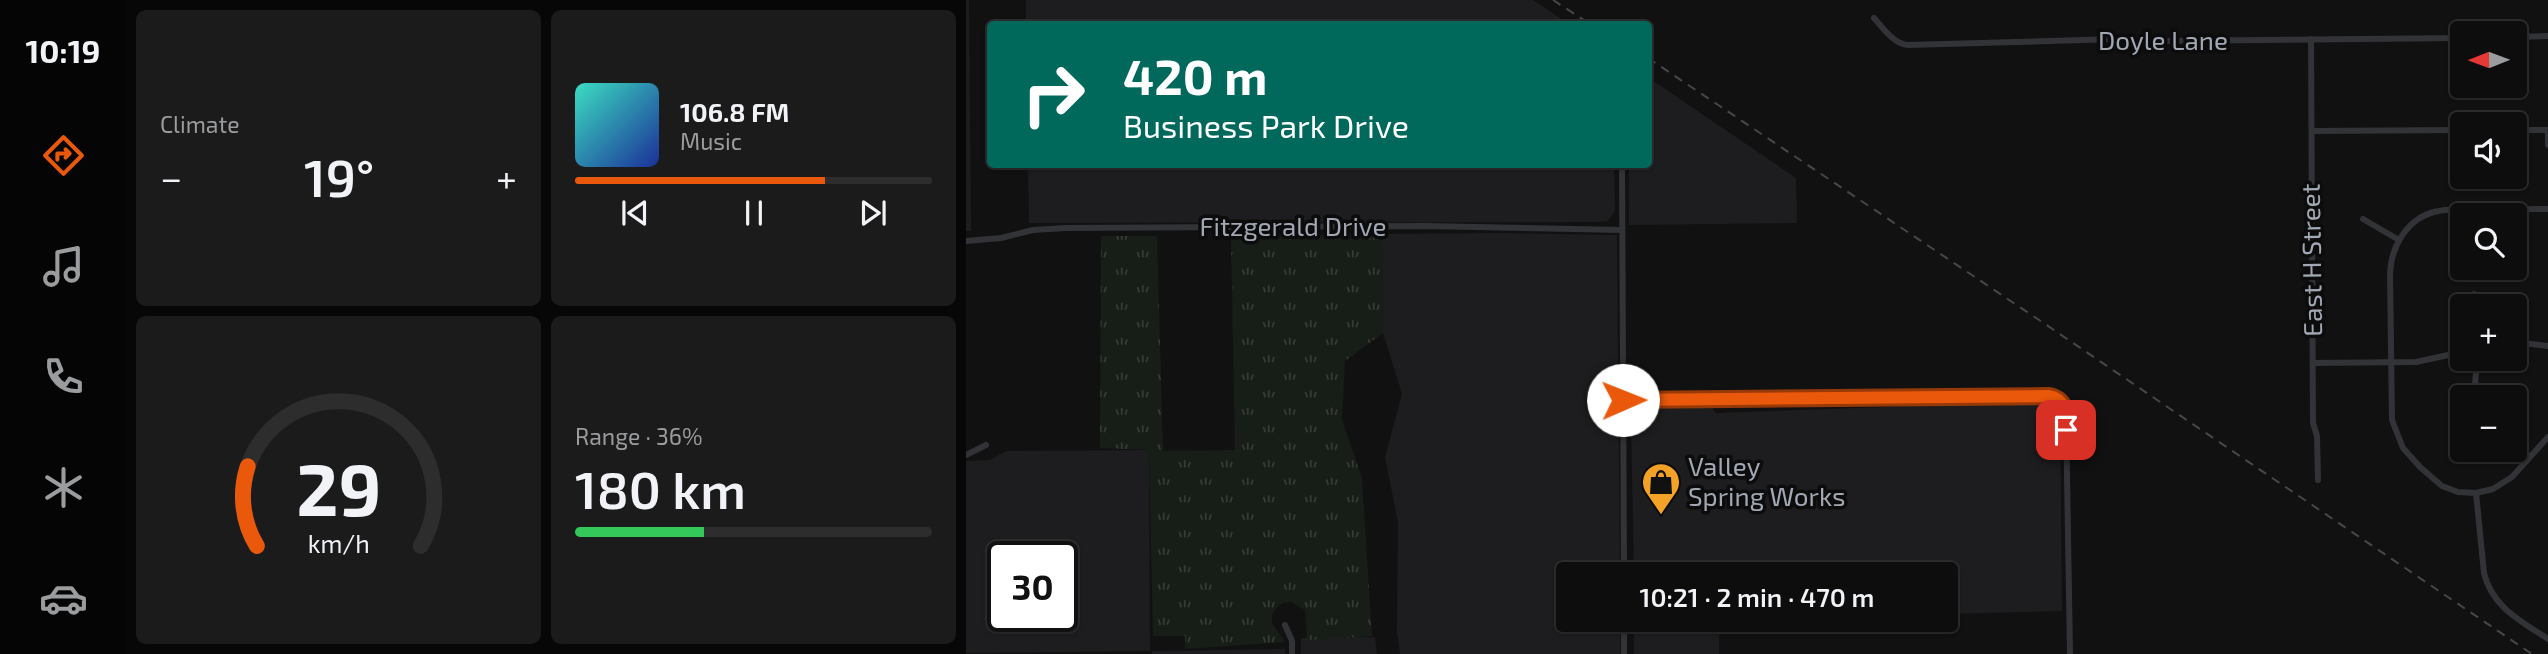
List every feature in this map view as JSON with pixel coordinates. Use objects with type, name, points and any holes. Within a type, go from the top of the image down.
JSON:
[{"type":"street","name":"Doyle Lane","points":[[1874,18],[1901,44],[1908,45],[2117,39],[2162,41],[2450,38]]},
{"type":"street","points":[[2527,37],[2548,36]]},
{"type":"street","name":"East H Street","points":[[2311,39],[2313,423],[2317,436],[2318,480]]},
{"type":"street","points":[[2527,130],[2548,130],[2548,145]]},
{"type":"street","points":[[2312,131],[2450,131]]},
{"type":"street","points":[[1622,168],[1624,562]]},
{"type":"street","points":[[2548,209],[2432,212],[2412,225],[2399,240],[2391,263],[2392,420],[2403,448],[2442,486],[2458,492],[2476,493],[2493,489],[2512,477],[2548,437]]},
{"type":"street","points":[[2363,219],[2399,240]]},
{"type":"street","name":"Fitzgerald Drive","points":[[966,241],[1001,238],[1033,230],[1094,228],[1425,226],[1622,230]]},
{"type":"street","points":[[2527,343],[2548,344]]},
{"type":"street","points":[[2313,363],[2416,362],[2450,355]]},
{"type":"street","points":[[1623,400],[2056,398],[2064,406],[2066,415],[2070,654]]},
{"type":"street","points":[[966,455],[986,445]]},
{"type":"street","points":[[2476,493],[2487,585],[2497,602],[2506,610],[2548,639]]},
{"type":"street","points":[[1285,625],[1292,641],[1292,654]]},
{"type":"street","points":[[1624,632],[1624,654]]},
{"type":"shaded area","points":[[966,0],[969,0],[971,231],[966,231]]},
{"type":"shaded area","points":[[1026,0],[1533,0],[1564,21],[1026,21]]},
{"type":"shaded area","points":[[1652,80],[1796,178],[1797,223],[1629,225],[1629,168],[1652,168]]},
{"type":"shaded area","points":[[1028,168],[1614,168],[1615,211],[1608,221],[1599,222],[1029,223]]},
{"type":"shaded area","points":[[1382,234],[1617,235],[1620,562],[1556,562],[1556,632],[1620,632],[1620,654],[1400,654],[1397,631],[1398,522],[1385,457],[1402,394],[1383,333]]},
{"type":"shaded area","points":[[2053,401],[2060,406],[2062,611],[1958,614],[1958,562],[1634,562],[1631,423],[1635,412],[1642,408],[1712,408],[1716,413]]},
{"type":"shaded area","points":[[1149,450],[1150,651],[966,653],[966,461],[990,460],[1006,451]]},
{"type":"shaded area","points":[[1634,632],[1719,632],[1719,654],[1634,654]]},
{"type":"shaded area","points":[[1375,637],[1377,654],[1301,654],[1301,638]]},
{"type":"shaded area","points":[[1285,649],[1285,654],[1152,654],[1152,651]]},
{"type":"green space","points":[[1382,234],[1383,333],[1345,361],[1342,420],[1362,478],[1372,636],[1307,640],[1305,610],[1291,602],[1283,603],[1272,615],[1272,623],[1285,642],[1185,649],[1185,636],[1153,636],[1149,450],[1100,448],[1101,236],[1157,236],[1163,451],[1235,450],[1231,236]]},
{"type":"railway","points":[[1553,0],[1585,21]]},
{"type":"railway","points":[[1652,61],[2532,654]]},
{"type":"place","name":"Valley Spring Works","points":[[1661,516]]},
{"type":"route","points":[[1623,400],[2052,396],[2064,406],[2066,430]]}]
